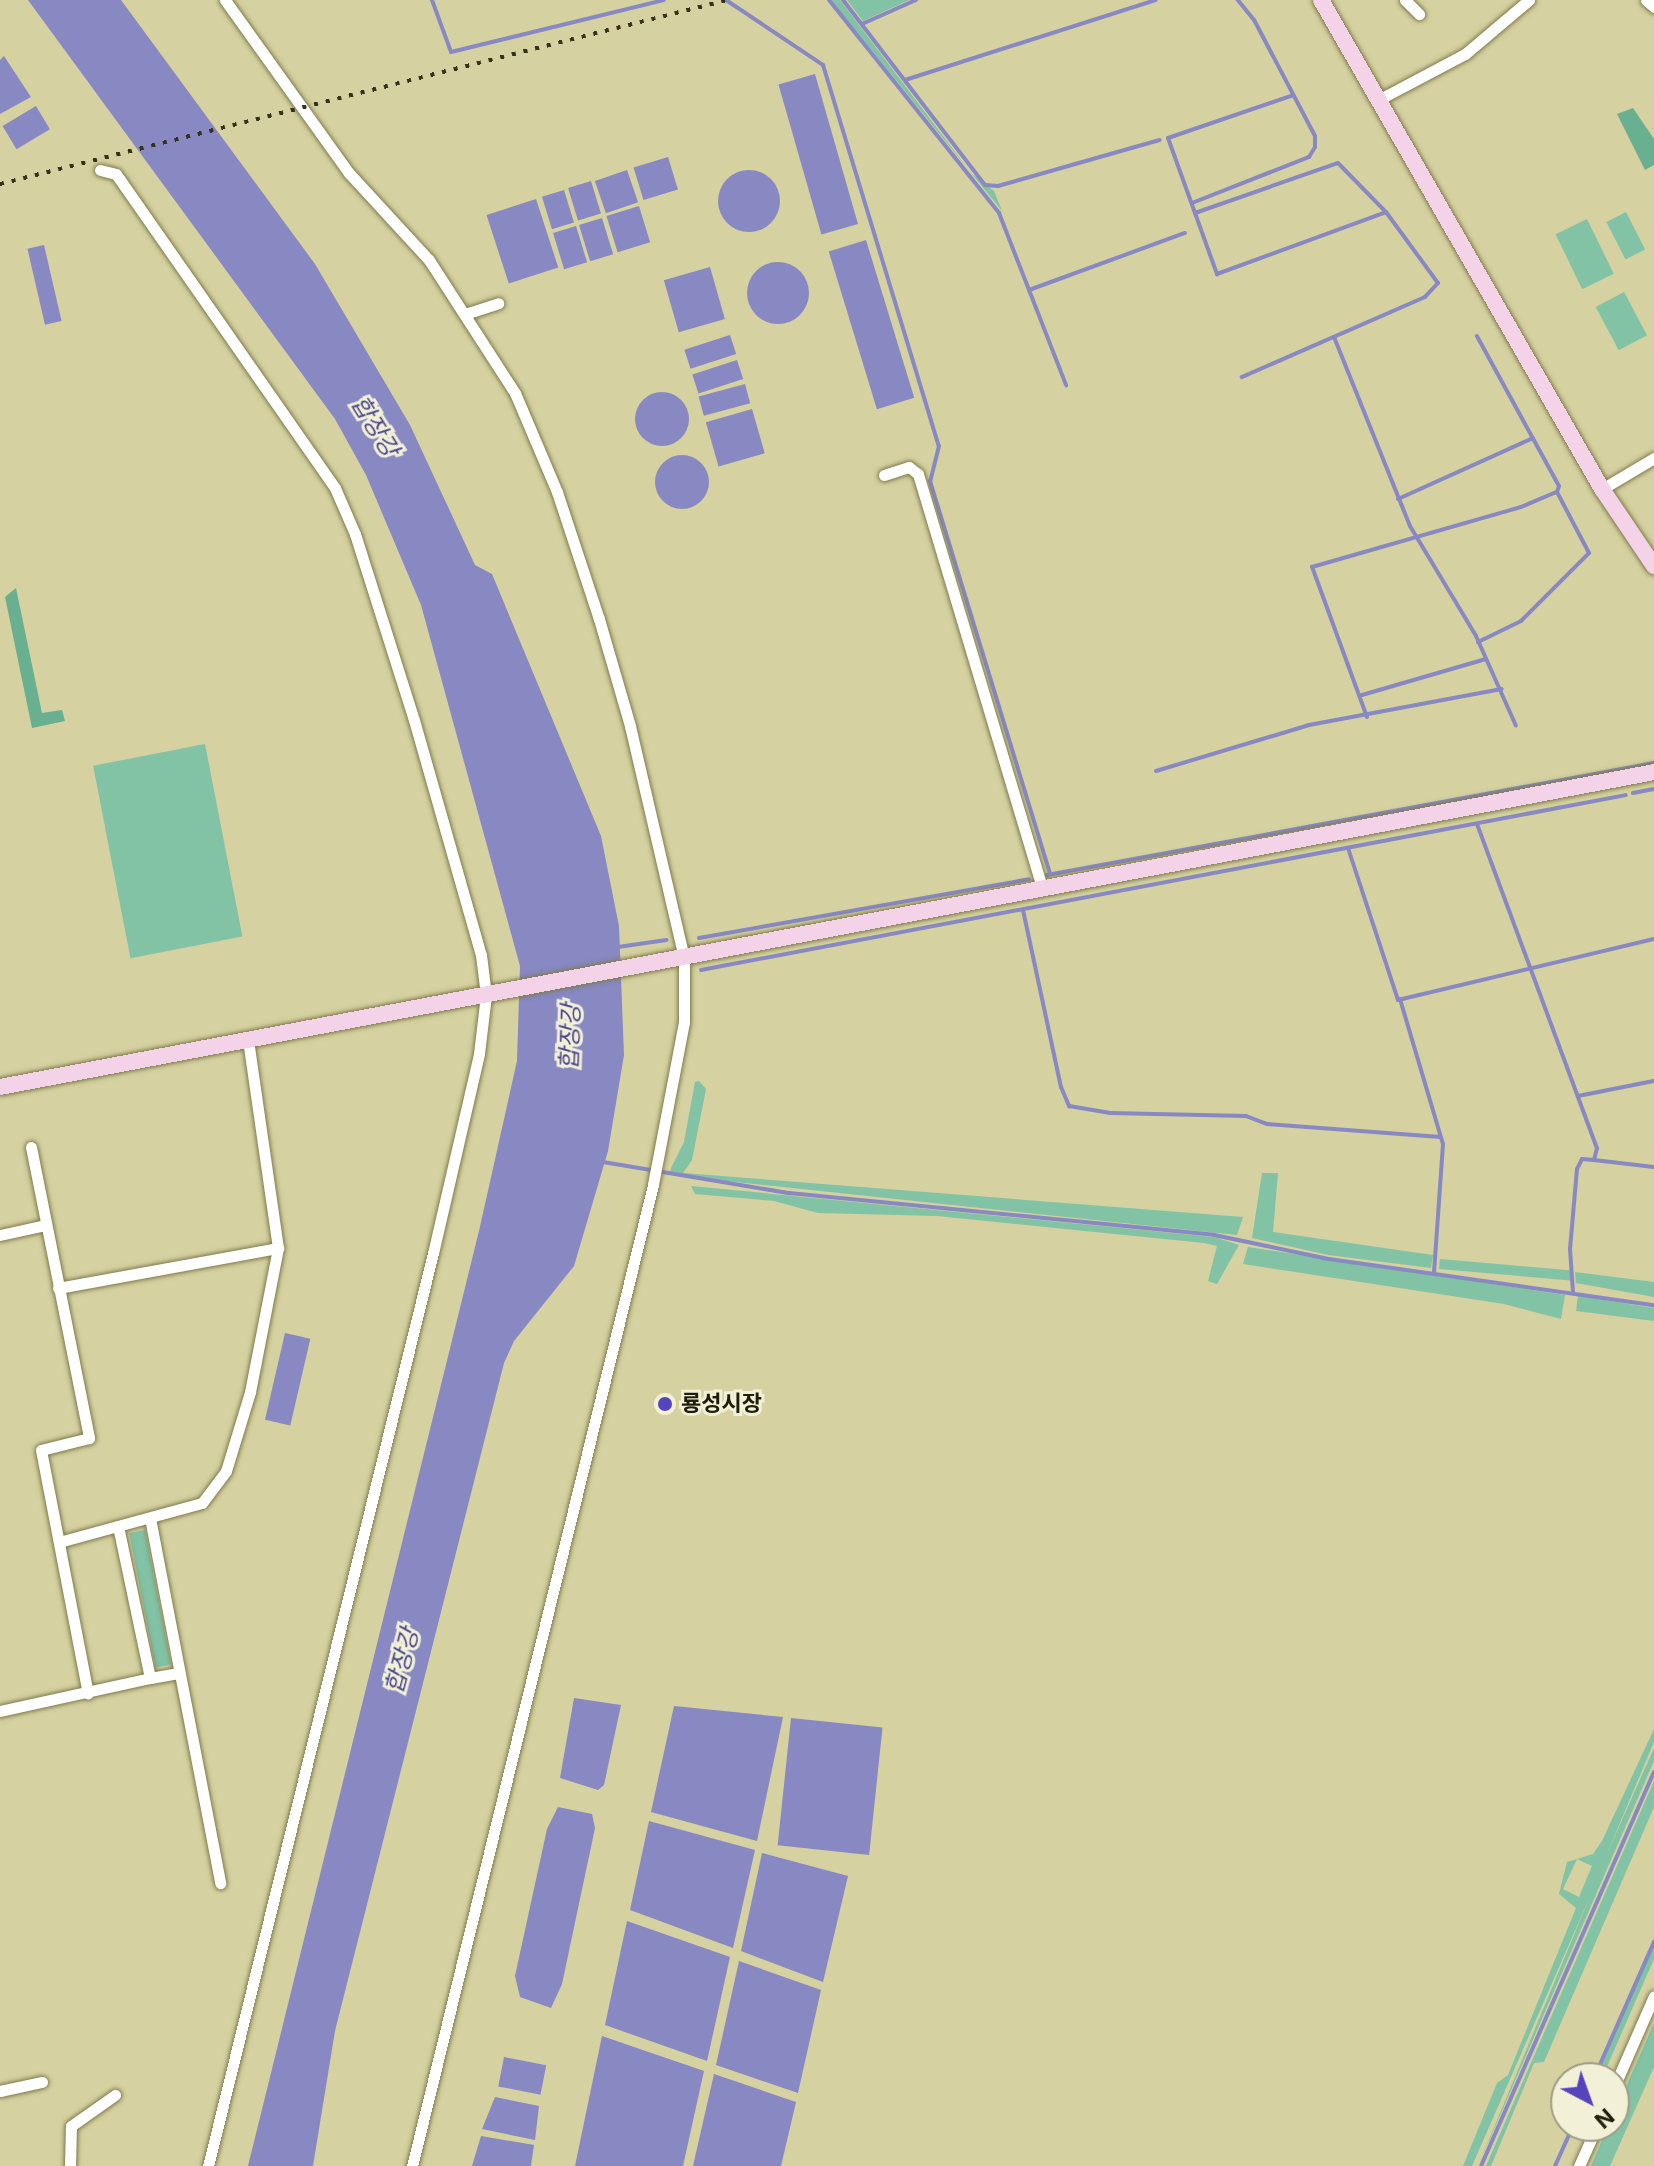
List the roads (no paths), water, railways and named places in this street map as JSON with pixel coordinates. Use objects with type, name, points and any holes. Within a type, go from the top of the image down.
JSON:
[{"type":"street","points":[[225,0],[349,173],[400,223],[465,314],[515,393],[557,492],[630,726],[684,958],[684,1022],[653,1185],[412,2166]]},
{"type":"street","points":[[1321,0],[1602,489],[1654,566]]},
{"type":"street","points":[[1405,0],[1419,14]]},
{"type":"street","points":[[1378,100],[1465,54],[1529,0]]},
{"type":"street","points":[[1646,0],[1654,7]]},
{"type":"street","points":[[100,170],[116,174],[335,488],[405,691],[493,994],[433,1253],[208,2166]]},
{"type":"street","points":[[465,314],[498,303]]},
{"type":"street","points":[[1602,489],[1654,458]]},
{"type":"street","points":[[884,475],[909,467],[918,474],[1042,887]]},
{"type":"street","points":[[0,1087],[637,969],[1042,887],[1654,772]]},
{"type":"street","points":[[59,1542],[202,1503],[226,1471],[250,1392],[278,1248],[248,1039]]},
{"type":"street","points":[[31,1147],[89,1438],[41,1450],[88,1693]]},
{"type":"street","points":[[0,1235],[45,1225]]},
{"type":"street","points":[[58,1288],[278,1248]]},
{"type":"street","points":[[150,1518],[220,1883]]},
{"type":"street","points":[[118,1526],[150,1678]]},
{"type":"street","points":[[0,1711],[179,1673]]},
{"type":"street","points":[[1625,2062],[1654,1996]]},
{"type":"street","points":[[0,2091],[42,2082]]},
{"type":"street","points":[[70,2166],[71,2126],[115,2095]]},
{"type":"street","points":[[1579,2166],[1590,2142]]},
{"type":"water","name":"합장강","points":[[28,0],[121,0],[315,264],[410,425],[475,565],[492,574],[601,836],[619,926],[624,1055],[608,1151],[574,1266],[514,1341],[504,1363],[335,2031],[313,2166],[248,2166],[479,1231],[517,1061],[520,966],[421,605],[366,475],[335,419]]},
{"type":"water","points":[[4,56],[31,97],[0,114],[0,60]]},
{"type":"water","points":[[815,74],[858,224],[821,234],[778,84]]},
{"type":"water","points":[[36,106],[50,129],[16,149],[3,126]]},
{"type":"water","points":[[668,157],[678,190],[644,200],[634,168]]},
{"type":"water","points":[[627,170],[638,202],[606,213],[595,181]]},
{"type":"water","points":[[749,170],[771,179],[780,201],[771,223],[749,232],[727,223],[718,201],[727,179]]},
{"type":"water","points":[[591,181],[601,214],[578,221],[568,188]]},
{"type":"water","points":[[564,190],[574,223],[552,229],[542,197]]},
{"type":"water","points":[[536,199],[558,267],[509,284],[487,215]]},
{"type":"water","points":[[639,206],[650,242],[618,252],[606,216]]},
{"type":"water","points":[[602,218],[613,254],[590,261],[579,225]]},
{"type":"water","points":[[576,226],[587,262],[564,269],[553,233]]},
{"type":"water","points":[[866,240],[914,398],[877,409],[829,251]]},
{"type":"water","points":[[44,245],[62,321],[45,325],[27,249]]},
{"type":"water","points":[[778,262],[800,271],[809,293],[800,315],[778,324],[756,315],[747,293],[756,271]]},
{"type":"water","points":[[710,267],[725,319],[679,332],[664,280]]},
{"type":"water","points":[[730,335],[736,354],[691,369],[684,350]]},
{"type":"water","points":[[737,360],[743,379],[698,394],[692,375]]},
{"type":"water","points":[[745,384],[750,403],[704,416],[699,396]]},
{"type":"water","points":[[662,392],[681,400],[689,419],[681,438],[662,446],[643,438],[635,419],[643,400]]},
{"type":"water","points":[[752,409],[765,453],[719,466],[706,422]]},
{"type":"water","points":[[682,455],[701,463],[709,482],[701,501],[682,509],[663,501],[655,482],[663,463]]},
{"type":"water","points":[[285,1333],[310,1339],[290,1426],[265,1420]]},
{"type":"water","points":[[574,1698],[621,1705],[604,1785],[598,1790],[560,1778]]},
{"type":"water","points":[[674,1706],[783,1717],[757,1841],[651,1812]]},
{"type":"water","points":[[791,1718],[882,1728],[869,1855],[778,1845]]},
{"type":"water","points":[[558,1807],[592,1814],[595,1828],[562,1984],[551,2008],[520,1997],[515,1976],[547,1829]]},
{"type":"water","points":[[649,1821],[755,1850],[733,1948],[630,1910]]},
{"type":"water","points":[[762,1853],[848,1876],[823,1982],[741,1951]]},
{"type":"water","points":[[627,1921],[730,1957],[707,2061],[605,2025]]},
{"type":"water","points":[[739,1961],[821,1990],[798,2093],[716,2065]]},
{"type":"water","points":[[602,2036],[704,2071],[683,2166],[575,2166]]},
{"type":"water","points":[[504,2057],[546,2065],[540,2095],[498,2086]]},
{"type":"water","points":[[714,2074],[796,2102],[781,2166],[693,2166]]},
{"type":"water","points":[[495,2097],[539,2106],[535,2140],[482,2129]]},
{"type":"water","points":[[481,2136],[534,2145],[531,2166],[472,2166]]},
{"type":"waterway","points":[[432,0],[451,52],[664,0]]},
{"type":"waterway","points":[[726,0],[823,65],[939,446],[930,481],[1050,874]]},
{"type":"waterway","points":[[829,0],[999,213],[1066,385]]},
{"type":"waterway","points":[[843,0],[985,185],[998,186],[1160,140]]},
{"type":"waterway","points":[[862,24],[916,0]]},
{"type":"waterway","points":[[905,80],[1156,0]]},
{"type":"waterway","points":[[1192,203],[1309,157],[1315,147],[1315,136],[1254,20],[1238,0]]},
{"type":"waterway","points":[[1168,138],[1291,96]]},
{"type":"waterway","points":[[1168,138],[1217,274],[1386,212]]},
{"type":"waterway","points":[[1195,213],[1338,163],[1386,212],[1438,283],[1425,297],[1242,377]]},
{"type":"waterway","points":[[1029,290],[1185,233]]},
{"type":"waterway","points":[[1367,717],[1312,567],[1521,507],[1557,492],[1559,486],[1477,336]]},
{"type":"waterway","points":[[1334,337],[1410,526],[1476,636],[1516,726]]},
{"type":"waterway","points":[[1398,499],[1533,438]]},
{"type":"waterway","points":[[1478,642],[1521,621],[1589,553],[1557,492]]},
{"type":"waterway","points":[[1362,695],[1486,659]]},
{"type":"waterway","points":[[1156,771],[1309,725],[1502,689]]},
{"type":"waterway","points":[[1047,875],[1654,763]]},
{"type":"waterway","points":[[1633,793],[1654,789]]},
{"type":"waterway","points":[[701,970],[1626,795]]},
{"type":"waterway","points":[[1477,824],[1597,1148],[1594,1160],[1654,1167]]},
{"type":"waterway","points":[[1348,848],[1398,1000],[1654,939]]},
{"type":"waterway","points":[[699,938],[1029,879]]},
{"type":"waterway","points":[[1023,910],[1061,1087],[1069,1106],[1110,1113],[1246,1116],[1267,1124],[1441,1137]]},
{"type":"waterway","points":[[618,947],[667,940]]},
{"type":"waterway","points":[[1400,999],[1443,1144],[1434,1273]]},
{"type":"waterway","points":[[1578,1096],[1654,1081]]},
{"type":"waterway","points":[[1573,1292],[1570,1249],[1577,1169],[1582,1159],[1594,1160]]},
{"type":"waterway","points":[[603,1162],[789,1193],[1214,1235],[1329,1259],[1654,1305]]},
{"type":"waterway","points":[[1481,2166],[1654,1772]]},
{"type":"waterway","points":[[1601,2062],[1654,1942]]},
{"type":"waterway","points":[[1555,2166],[1566,2142]]},
{"type":"railway","points":[[0,184],[727,0]]},
{"type":"place","name":"룡성시장","points":[[665,1404]]}]
